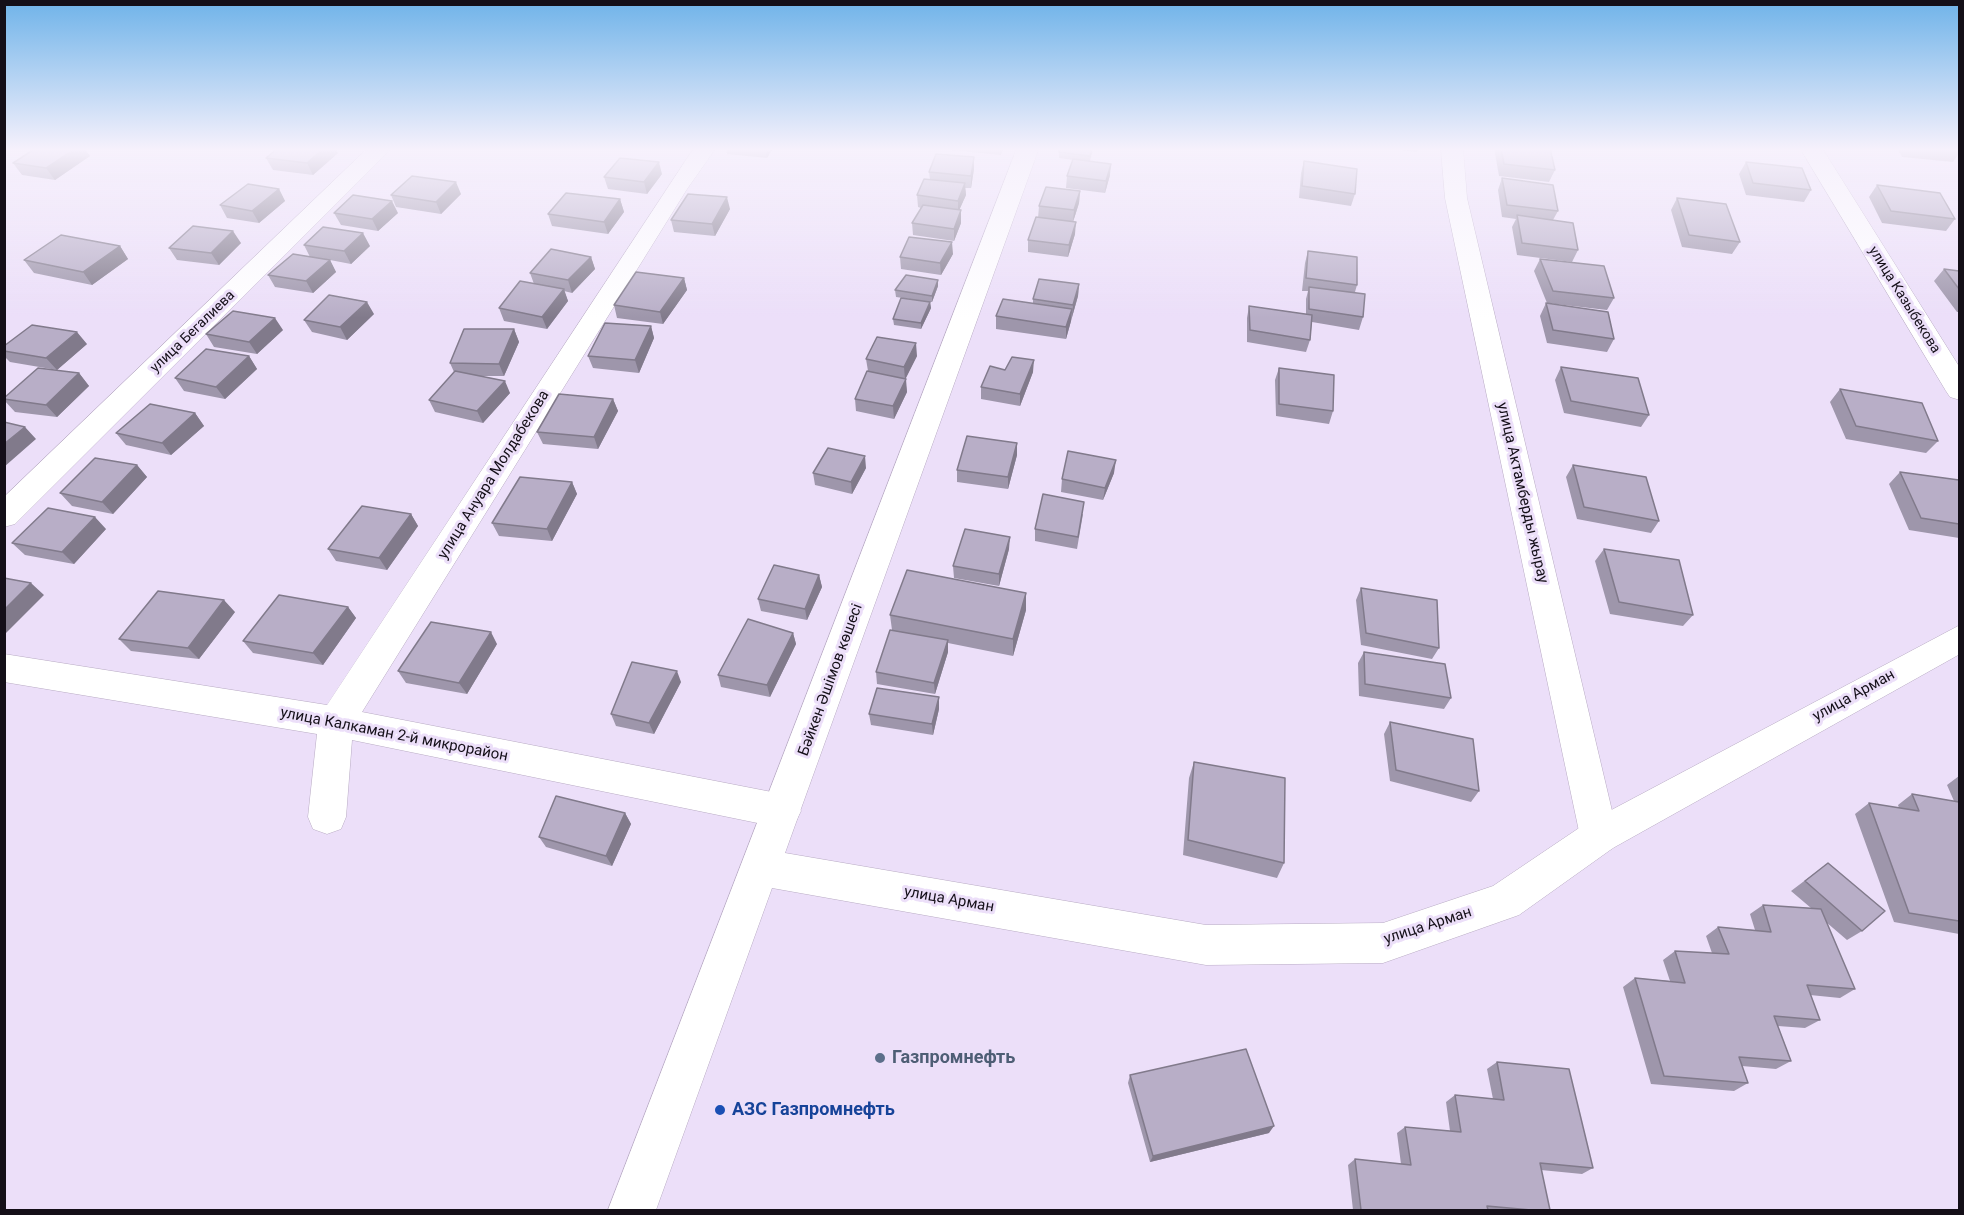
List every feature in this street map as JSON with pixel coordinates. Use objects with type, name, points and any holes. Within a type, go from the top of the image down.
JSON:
[{"type":"street","name":"улица Бегалиева","points":[[4,516],[323,205]]},
{"type":"street","name":"улица Ануара Молдабекова","points":[[327,817],[336,722],[666,205]]},
{"type":"street","name":"Бәйкен Әшімов көшесі","points":[[632,1210],[1007,205]]},
{"type":"street","name":"улица Актамберды жырау","points":[[1458,205],[1599,836]]},
{"type":"street","name":"улица Казыбекова","points":[[1846,205],[1959,391]]},
{"type":"street","name":"улица Арман","points":[[759,867],[1206,945],[1383,943],[1505,901],[1599,836],[1959,638]]},
{"type":"street","name":"улица Калкаман 2-й микрорайон","points":[[4,668],[336,722],[782,811]]},
{"type":"building","points":[[220,205],[260,205],[252,211]]},
{"type":"building","points":[[343,205],[388,205],[372,219],[334,213]]},
{"type":"building","points":[[556,205],[616,205],[604,222],[548,214]]},
{"type":"building","points":[[681,205],[723,205],[712,224],[671,220]]},
{"type":"building","points":[[923,205],[961,210],[954,229],[912,223]]},
{"type":"building","points":[[1039,205],[1076,205],[1074,210]]},
{"type":"building","points":[[1507,205],[1557,205],[1558,211]]},
{"type":"building","points":[[1679,205],[1726,205],[1740,242],[1689,235]]},
{"type":"building","points":[[1888,205],[1947,205],[1955,219],[1891,211]]},
{"type":"building","points":[[1517,215],[1573,223],[1578,250],[1522,243]]},
{"type":"building","points":[[1036,217],[1076,222],[1069,245],[1028,240]]},
{"type":"building","points":[[193,226],[233,231],[211,253],[169,248]]},
{"type":"building","points":[[323,227],[363,233],[344,251],[304,245]]},
{"type":"building","points":[[61,235],[120,246],[83,272],[24,260]]},
{"type":"building","points":[[909,237],[952,242],[940,263],[900,257]]},
{"type":"building","points":[[551,249],[591,257],[568,280],[530,273]]},
{"type":"building","points":[[1308,251],[1357,257],[1357,285],[1306,278]]},
{"type":"building","points":[[293,254],[330,260],[306,281],[268,275]]},
{"type":"building","points":[[1540,259],[1604,266],[1614,298],[1553,291]]},
{"type":"building","points":[[1944,269],[1959,271],[1959,289]]},
{"type":"building","points":[[636,272],[684,278],[660,312],[614,305]]},
{"type":"building","points":[[906,275],[938,280],[932,296],[895,290]]},
{"type":"building","points":[[1039,279],[1079,284],[1073,305],[1033,299]]},
{"type":"building","points":[[520,281],[564,289],[542,317],[499,308]]},
{"type":"building","points":[[1309,287],[1365,294],[1363,317],[1309,309]]},
{"type":"building","points":[[329,295],[367,302],[340,327],[304,320]]},
{"type":"building","points":[[901,298],[930,302],[921,323],[893,319]]},
{"type":"building","points":[[1003,299],[1072,309],[1066,327],[996,316]]},
{"type":"building","points":[[1546,303],[1608,312],[1614,339],[1553,330]]},
{"type":"building","points":[[1249,306],[1312,315],[1310,340],[1250,330]]},
{"type":"building","points":[[233,311],[275,318],[249,342],[206,334]]},
{"type":"building","points":[[605,323],[651,326],[635,360],[588,356]]},
{"type":"building","points":[[32,325],[77,332],[46,358],[4,351],[4,346]]},
{"type":"building","points":[[464,329],[514,329],[499,364],[450,363]]},
{"type":"building","points":[[877,337],[916,343],[904,367],[866,359]]},
{"type":"building","points":[[206,349],[249,356],[216,387],[175,378]]},
{"type":"building","points":[[1012,357],[1034,360],[1020,394],[981,387],[990,366],[1005,370]]},
{"type":"building","points":[[1561,367],[1638,378],[1649,415],[1571,401]]},
{"type":"building","points":[[38,368],[79,373],[46,405],[4,399],[4,398]]},
{"type":"building","points":[[1279,368],[1334,375],[1333,411],[1279,404]]},
{"type":"building","points":[[455,371],[505,381],[477,411],[429,400]]},
{"type":"building","points":[[867,371],[906,379],[893,406],[855,399]]},
{"type":"building","points":[[1840,389],[1922,403],[1938,441],[1856,426]]},
{"type":"building","points":[[559,394],[613,399],[594,437],[537,432]]},
{"type":"building","points":[[150,404],[195,413],[162,443],[116,433]]},
{"type":"building","points":[[4,422],[25,427],[4,444]]},
{"type":"building","points":[[967,436],[1017,443],[1008,477],[957,470]]},
{"type":"building","points":[[828,448],[865,456],[851,482],[813,473]]},
{"type":"building","points":[[1068,451],[1116,460],[1105,488],[1062,479]]},
{"type":"building","points":[[95,458],[137,465],[102,502],[60,493]]},
{"type":"building","points":[[1573,465],[1646,477],[1659,521],[1584,507]]},
{"type":"building","points":[[1900,472],[1959,480],[1959,524],[1921,518]]},
{"type":"building","points":[[520,477],[572,482],[547,529],[492,523]]},
{"type":"building","points":[[1043,494],[1084,502],[1078,537],[1035,529]]},
{"type":"building","points":[[362,506],[411,514],[379,558],[328,549]]},
{"type":"building","points":[[48,508],[95,517],[62,552],[12,543]]},
{"type":"building","points":[[965,529],[1010,537],[999,574],[953,566]]},
{"type":"building","points":[[1604,549],[1679,560],[1693,615],[1619,602]]},
{"type":"building","points":[[774,565],[819,575],[805,609],[758,599]]},
{"type":"building","points":[[907,570],[1026,593],[1013,639],[890,615]]},
{"type":"building","points":[[4,578],[31,583],[4,610]]},
{"type":"building","points":[[1361,588],[1437,600],[1439,648],[1366,633]]},
{"type":"building","points":[[158,591],[224,600],[188,648],[119,639]]},
{"type":"building","points":[[279,595],[348,607],[313,653],[243,641]]},
{"type":"building","points":[[748,619],[793,633],[767,685],[718,675]]},
{"type":"building","points":[[431,622],[491,632],[459,683],[398,671]]},
{"type":"building","points":[[890,630],[948,640],[934,683],[876,672]]},
{"type":"building","points":[[1364,652],[1445,664],[1451,698],[1365,684]]},
{"type":"building","points":[[632,662],[677,671],[649,723],[611,714]]},
{"type":"building","points":[[877,688],[939,697],[932,724],[869,714]]},
{"type":"building","points":[[1390,722],[1473,739],[1479,791],[1396,770]]},
{"type":"building","points":[[1194,762],[1285,778],[1284,863],[1188,840]]},
{"type":"building","points":[[1912,794],[1959,802],[1959,921],[1909,913],[1869,803],[1919,811]]},
{"type":"building","points":[[556,796],[625,813],[606,856],[539,837]]},
{"type":"building","points":[[1828,863],[1885,911],[1862,931],[1805,881]]},
{"type":"building","points":[[1763,905],[1821,909],[1855,989],[1807,985],[1820,1020],[1774,1016],[1791,1061],[1739,1057],[1748,1083],[1664,1076],[1635,978],[1685,983],[1675,951],[1729,954],[1718,927],[1771,932]]},
{"type":"building","points":[[1246,1049],[1274,1126],[1153,1156],[1130,1075]]},
{"type":"building","points":[[1497,1062],[1569,1069],[1593,1168],[1540,1163],[1550,1210],[1487,1206],[1488,1210],[1361,1210],[1355,1159],[1411,1165],[1405,1127],[1461,1132],[1455,1095],[1504,1100]]},
{"type":"place","name":"Газпромнефть","points":[[880,1058]]},
{"type":"place","name":"АЗС Газпромнефть","points":[[720,1110]]}]
